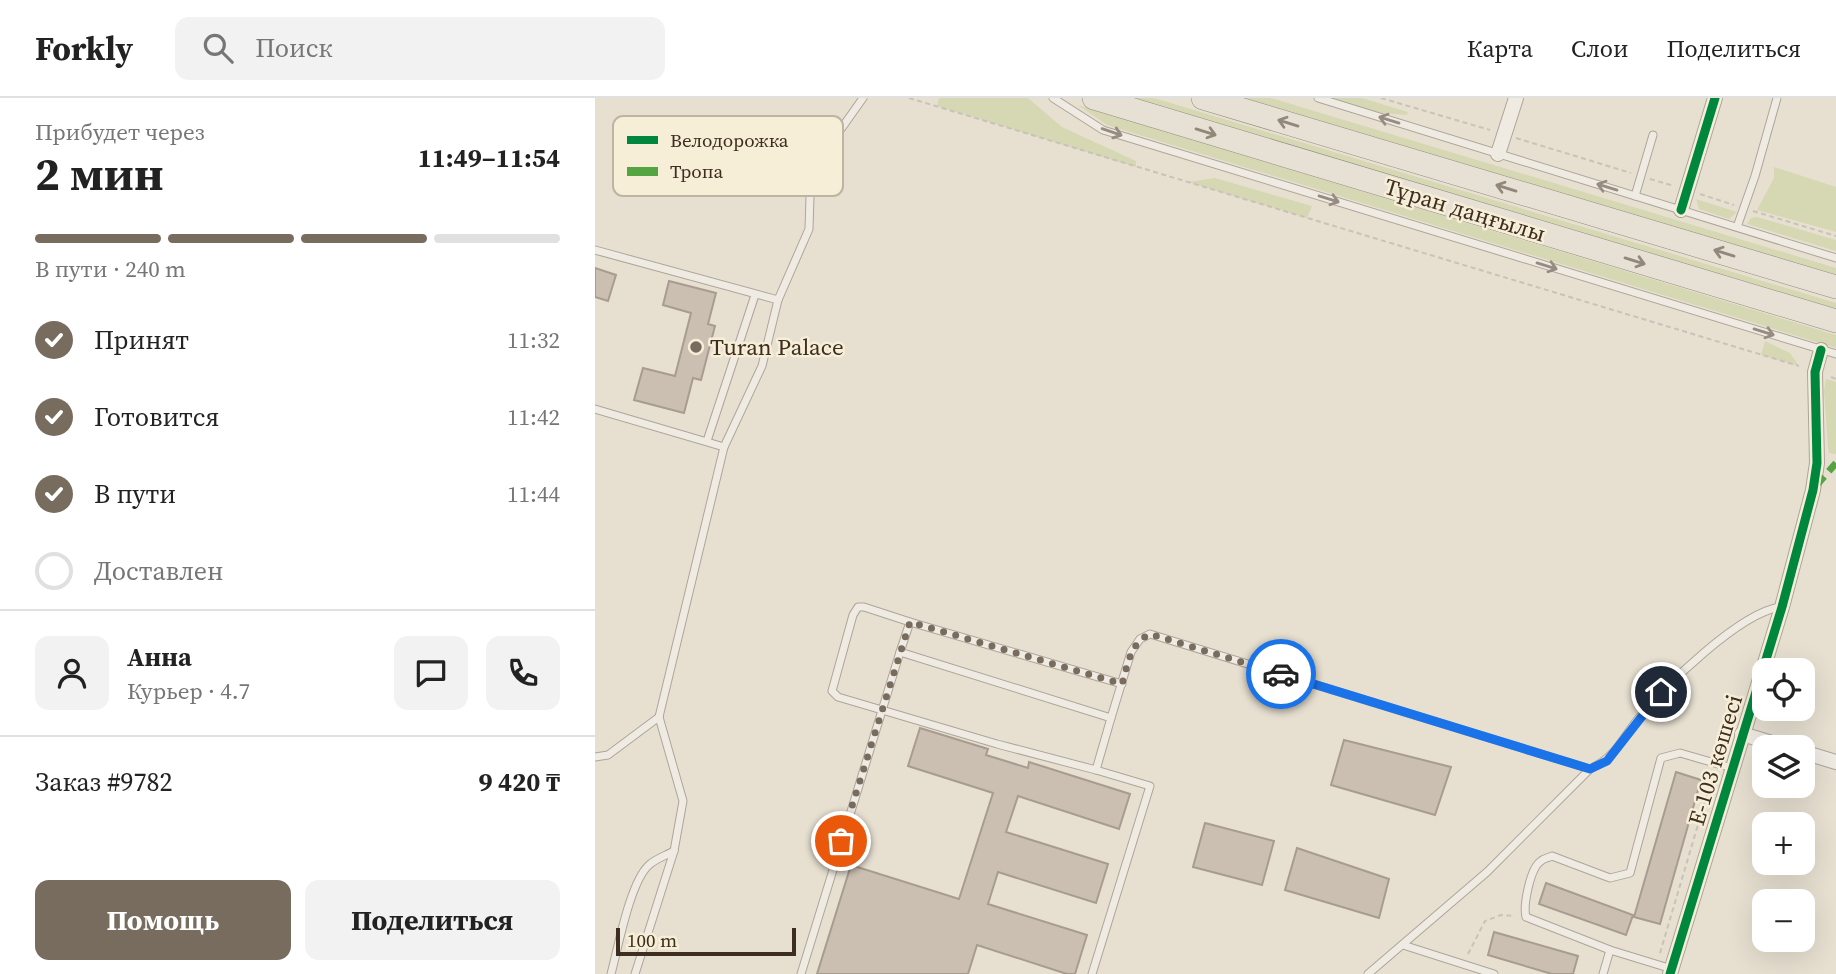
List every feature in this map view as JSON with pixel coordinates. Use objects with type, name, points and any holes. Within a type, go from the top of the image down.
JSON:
[{"type":"main road","name":"Тұран даңғылы","points":[[1094,98],[1836,321]]},
{"type":"main road","name":"Тұран даңғылы","points":[[1203,98],[1836,287]]},
{"type":"street","points":[[1498,154],[1516,98]]},
{"type":"street","points":[[1681,210],[1715,98]]},
{"type":"street","name":"Е-103 көшесі","points":[[1671,971],[1782,607],[1813,490],[1817,463],[1815,372],[1821,350]]},
{"type":"street","points":[[1742,734],[1752,737]]},
{"type":"street","points":[[1815,756],[1836,762]]},
{"type":"lane","points":[[843,126],[863,98]]},
{"type":"lane","points":[[1053,98],[1103,130],[1836,354]]},
{"type":"lane","points":[[1318,98],[1836,258]]},
{"type":"lane","points":[[1737,227],[1777,98]]},
{"type":"lane","points":[[1635,196],[1653,135]]},
{"type":"lane","points":[[635,974],[674,851],[683,801],[659,717],[724,447],[762,366],[778,300],[809,229],[810,196]]},
{"type":"lane","points":[[595,250],[778,300]]},
{"type":"lane","points":[[707,441],[755,295]]},
{"type":"lane","points":[[595,410],[724,447]]},
{"type":"lane","points":[[1092,974],[1150,786],[838,697],[832,691],[857,607],[1122,684]]},
{"type":"lane","points":[[1368,974],[1487,872],[1590,769],[1607,761],[1661,692],[1723,636],[1772,608],[1782,607]]},
{"type":"lane","points":[[801,974],[910,622]]},
{"type":"lane","points":[[1096,770],[1131,652],[1140,639],[1150,634],[1590,769]]},
{"type":"lane","points":[[900,652],[1111,718]]},
{"type":"lane","points":[[595,757],[608,755],[659,717]]},
{"type":"lane","points":[[1671,971],[1526,917],[1524,908],[1534,871],[1540,861],[1552,856],[1610,878],[1630,873],[1661,758],[1680,753],[1732,768]]},
{"type":"lane","points":[[611,974],[625,918],[638,882],[649,865],[674,851]]},
{"type":"lane","points":[[1403,945],[1494,974]]},
{"type":"lane","points":[[1603,974],[1610,950]]},
{"type":"path","points":[[909,98],[1799,366]]},
{"type":"path","points":[[1381,98],[1836,236]]},
{"type":"path","points":[[1831,377],[1836,379]]},
{"type":"path","points":[[1657,964],[1716,764],[1736,710]]},
{"type":"path","points":[[1463,964],[1485,921],[1501,915],[1526,917]]},
{"type":"green space","points":[[939,98],[1028,98],[1062,127],[1136,161],[1136,167],[937,106]]},
{"type":"green space","points":[[1124,98],[1154,98],[1836,303],[1836,313]]},
{"type":"green space","points":[[1235,98],[1271,98],[1836,268],[1836,278]]},
{"type":"green space","points":[[1331,98],[1362,98],[1408,112],[1407,115],[1380,113]]},
{"type":"green space","points":[[1078,105],[1836,335],[1836,348],[1107,125]]},
{"type":"green space","points":[[1774,167],[1836,187],[1836,232],[1757,210],[1774,178]]},
{"type":"green space","points":[[1215,178],[1312,206],[1307,218],[1188,182]]},
{"type":"green space","points":[[1696,199],[1737,212],[1729,219],[1699,209]]},
{"type":"green space","points":[[1757,217],[1836,240],[1836,251],[1747,224],[1751,218]]},
{"type":"green space","points":[[1765,341],[1790,353],[1799,366],[1761,355]]},
{"type":"green space","points":[[1826,379],[1836,382],[1836,454],[1829,453],[1828,447],[1824,390]]},
{"type":"building","points":[[595,268],[616,275],[608,301],[595,297]]},
{"type":"building","name":"Turan Palace","points":[[669,281],[716,293],[708,324],[715,326],[701,380],[693,378],[684,413],[634,400],[643,368],[675,376],[691,313],[663,305]]},
{"type":"building","points":[[920,728],[988,749],[986,755],[1028,768],[1029,762],[1130,794],[1119,829],[1018,796],[1006,832],[1108,864],[1096,903],[998,872],[988,904],[1087,935],[1075,974],[1067,974],[977,945],[968,974],[817,974],[851,865],[959,899],[993,793],[908,766]]},
{"type":"building","points":[[1344,740],[1451,767],[1435,815],[1331,785]]},
{"type":"building","points":[[1676,772],[1701,780],[1660,924],[1634,917]]},
{"type":"building","points":[[1205,823],[1274,841],[1262,885],[1193,867]]},
{"type":"building","points":[[1297,848],[1389,879],[1379,918],[1285,890]]},
{"type":"building","points":[[1546,883],[1633,915],[1626,935],[1539,904]]},
{"type":"building","points":[[1494,932],[1578,956],[1573,974],[1552,974],[1488,955]]},
{"type":"marked path","points":[[1815,487],[1836,463]]},
{"type":"cycle path","points":[[1681,210],[1715,98]]},
{"type":"cycle path","points":[[1670,974],[1782,607],[1813,490],[1817,463],[1815,372],[1821,350]]},
{"type":"way so far","points":[[841,841],[910,622],[1122,684],[1131,652],[1140,639],[1150,634],[1281,674]]},
{"type":"place","name":"Turan Palace","points":[[696,347]]},
{"type":"route","points":[[1281,674],[1590,769],[1607,761],[1661,692]]}]
